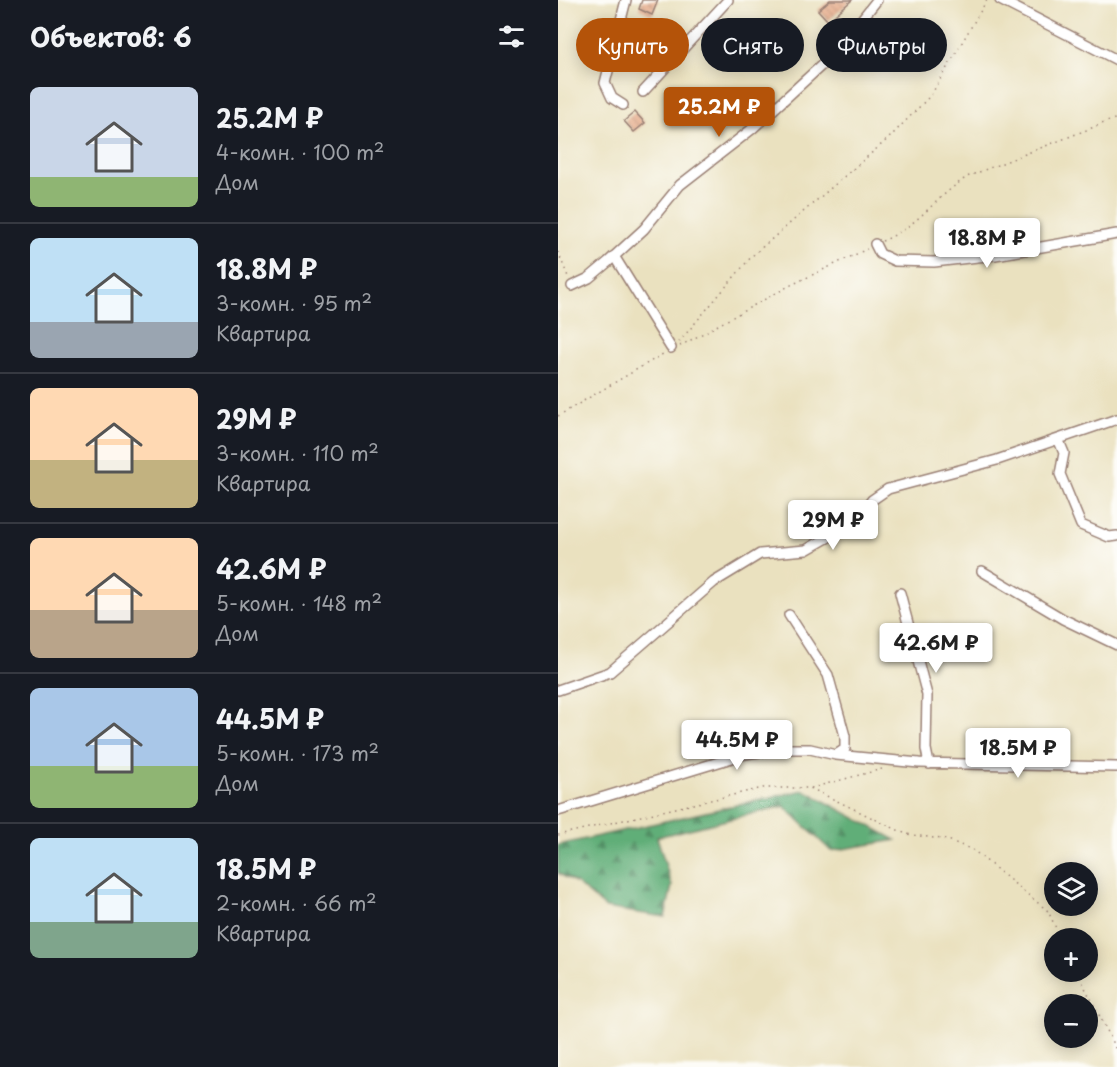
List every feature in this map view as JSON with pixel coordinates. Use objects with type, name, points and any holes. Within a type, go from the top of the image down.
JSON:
[{"type":"street","points":[[623,105],[612,98],[605,83],[626,0]]},
{"type":"street","points":[[643,92],[728,0]]},
{"type":"street","points":[[572,286],[589,278],[614,256],[644,229],[681,185],[753,129],[836,53],[877,0]]},
{"type":"street","points":[[1000,0],[1117,60]]},
{"type":"street","points":[[875,244],[880,254],[895,261],[934,262],[995,255],[1117,234]]},
{"type":"street","points":[[614,256],[672,349]]},
{"type":"street","points":[[558,690],[610,672],[714,582],[760,554],[806,550],[855,522],[872,500],[888,489],[1059,441],[1117,419]]},
{"type":"street","points":[[1059,441],[1064,453],[1060,474],[1081,525],[1108,537],[1117,536]]},
{"type":"street","points":[[982,571],[1063,619],[1117,645]]},
{"type":"street","points":[[900,593],[927,695],[926,750],[929,764]]},
{"type":"street","points":[[789,615],[828,675],[845,736],[845,748],[836,755]]},
{"type":"street","points":[[558,810],[745,754],[810,749],[836,755],[929,764],[1117,767]]},
{"type":"path","points":[[672,349],[700,321],[752,256],[889,138],[931,95],[987,0]]},
{"type":"path","points":[[558,416],[672,349],[789,286],[900,234],[923,217],[953,186],[969,176],[1117,118]]},
{"type":"path","points":[[558,252],[572,286]]},
{"type":"path","points":[[558,835],[764,789],[810,788],[887,768]]},
{"type":"path","points":[[810,788],[906,834],[948,840],[973,850],[1048,911],[1056,928]]},
{"type":"path","points":[[1082,982],[1117,1050]]},
{"type":"green space","points":[[804,790],[896,840],[831,851],[784,806],[657,837],[672,886],[665,917],[606,908],[577,884],[558,873],[558,845]]},
{"type":"building","points":[[642,0],[658,0],[652,15],[639,9]]},
{"type":"building","points":[[830,0],[852,0],[831,18],[825,18],[818,10]]},
{"type":"building","points":[[635,112],[645,123],[634,132],[624,121]]}]
